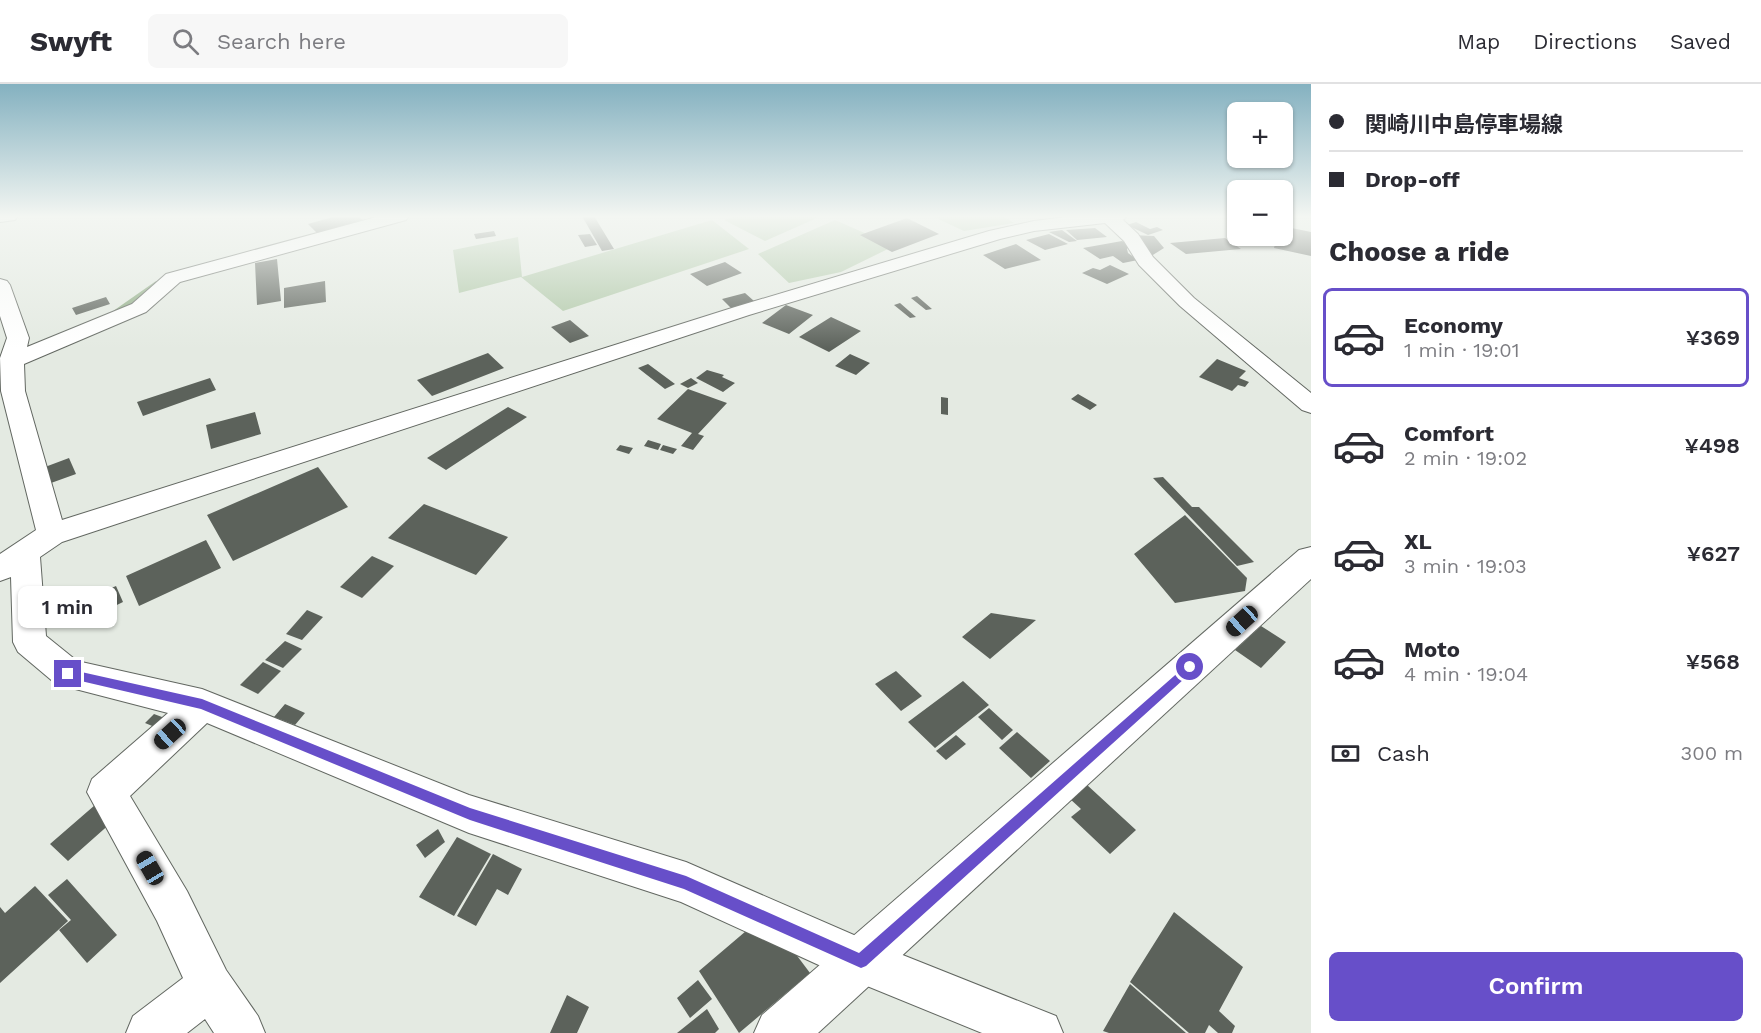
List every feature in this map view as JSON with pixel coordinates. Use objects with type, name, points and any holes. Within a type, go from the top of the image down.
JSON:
[{"type":"main road","points":[[780,1033],[1311,559]]},
{"type":"street","points":[[6,364],[139,308],[173,278],[238,260]]},
{"type":"street","points":[[911,260],[742,311],[52,534],[12,561],[30,642],[68,674],[202,705],[470,814],[686,883],[861,961],[1039,1033]]},
{"type":"street","points":[[1146,260],[1187,302],[1311,405]]},
{"type":"street","points":[[0,285],[18,338],[6,364],[52,534]]},
{"type":"street","points":[[202,705],[106,792],[172,906],[210,986],[241,1033]]},
{"type":"street","points":[[150,1033],[210,986]]},
{"type":"green space","points":[[454,260],[520,260],[522,277],[578,260],[715,260],[563,311],[521,277],[459,293]]},
{"type":"green space","points":[[765,260],[865,260],[841,272],[789,283]]},
{"type":"building","points":[[277,260],[281,301],[257,305],[255,263]]},
{"type":"building","points":[[991,260],[1040,260],[1005,269]]},
{"type":"building","points":[[1119,260],[1137,260],[1123,263]]},
{"type":"building","points":[[725,262],[742,273],[707,286],[690,274]]},
{"type":"building","points":[[1110,265],[1129,274],[1107,284],[1082,273],[1093,268],[1100,270]]},
{"type":"building","points":[[325,281],[326,302],[284,308],[284,288]]},
{"type":"building","points":[[745,293],[754,301],[731,308],[722,299]]},
{"type":"building","points":[[917,296],[932,309],[926,310],[911,298]]},
{"type":"building","points":[[106,297],[110,304],[76,315],[72,308]]},
{"type":"building","points":[[900,303],[916,317],[910,318],[894,305]]},
{"type":"building","points":[[786,305],[813,315],[789,334],[762,323]]},
{"type":"building","points":[[831,317],[861,331],[829,352],[799,337]]},
{"type":"building","points":[[570,320],[589,336],[570,343],[551,327]]},
{"type":"building","points":[[488,353],[504,368],[432,396],[417,380]]},
{"type":"building","points":[[850,354],[870,363],[856,375],[835,366]]},
{"type":"building","points":[[1217,359],[1246,371],[1239,378],[1249,382],[1245,387],[1238,385],[1232,391],[1199,377]]},
{"type":"building","points":[[648,364],[675,384],[665,389],[638,368]]},
{"type":"building","points":[[707,370],[724,375],[722,377],[735,383],[723,392],[696,378]]},
{"type":"building","points":[[210,378],[216,390],[143,416],[137,402]]},
{"type":"building","points":[[691,378],[698,383],[688,388],[680,384]]},
{"type":"building","points":[[688,389],[727,403],[698,434],[704,436],[693,450],[681,446],[692,433],[657,419]]},
{"type":"building","points":[[1078,394],[1097,405],[1090,410],[1071,399]]},
{"type":"building","points":[[941,397],[948,398],[948,415],[941,414]]},
{"type":"building","points":[[508,407],[527,417],[446,470],[427,458]]},
{"type":"building","points":[[255,412],[261,434],[211,449],[206,425]]},
{"type":"building","points":[[648,440],[661,444],[658,450],[644,446]]},
{"type":"building","points":[[620,445],[633,448],[629,454],[616,450]]},
{"type":"building","points":[[663,445],[677,449],[673,454],[660,450]]},
{"type":"building","points":[[69,458],[76,474],[51,483],[45,467]]},
{"type":"building","points":[[318,467],[348,507],[233,561],[207,515]]},
{"type":"building","points":[[1163,477],[1192,507],[1199,507],[1254,562],[1237,566],[1153,478]]},
{"type":"building","points":[[424,504],[508,537],[476,575],[388,538]]},
{"type":"building","points":[[1185,515],[1247,578],[1245,591],[1175,603],[1134,554]]},
{"type":"building","points":[[206,540],[221,568],[139,606],[126,576]]},
{"type":"building","points":[[372,556],[394,566],[362,598],[340,587]]},
{"type":"building","points":[[116,586],[123,602],[84,621],[77,603]]},
{"type":"building","points":[[307,610],[323,617],[302,640],[286,634]]},
{"type":"building","points":[[991,613],[1036,620],[990,659],[962,637]]},
{"type":"building","points":[[1261,626],[1286,642],[1261,668],[1235,650]]},
{"type":"building","points":[[285,641],[302,649],[283,668],[265,660]]},
{"type":"building","points":[[263,662],[281,671],[258,694],[240,685]]},
{"type":"building","points":[[896,671],[922,696],[901,711],[875,684]]},
{"type":"building","points":[[963,681],[989,705],[935,748],[908,722]]},
{"type":"building","points":[[285,704],[305,713],[295,725],[274,717]]},
{"type":"building","points":[[989,708],[1013,730],[1002,740],[978,717]]},
{"type":"building","points":[[154,714],[170,720],[162,730],[145,723]]},
{"type":"building","points":[[1017,732],[1050,761],[1031,778],[999,748]]},
{"type":"building","points":[[956,735],[966,744],[946,760],[936,751]]},
{"type":"building","points":[[1086,784],[1136,830],[1110,854],[1071,817],[1081,809],[1069,798]]},
{"type":"building","points":[[95,805],[112,822],[68,861],[50,844]]},
{"type":"building","points":[[438,829],[445,842],[425,858],[416,845]]},
{"type":"building","points":[[457,837],[491,854],[454,916],[419,897]]},
{"type":"building","points":[[493,854],[522,869],[508,895],[497,889],[476,926],[457,916]]},
{"type":"building","points":[[67,879],[117,935],[87,963],[59,930],[71,920],[48,895]]},
{"type":"building","points":[[35,886],[68,921],[0,983],[0,907],[5,913]]},
{"type":"building","points":[[1174,912],[1243,967],[1219,1011],[1235,1026],[1232,1033],[1218,1033],[1209,1025],[1205,1033],[1189,1033],[1130,982]]},
{"type":"building","points":[[746,931],[783,937],[810,973],[739,1033],[699,971]]},
{"type":"building","points":[[698,980],[712,999],[690,1018],[677,998]]},
{"type":"building","points":[[1130,984],[1186,1033],[1109,1033],[1103,1031]]},
{"type":"building","points":[[567,995],[589,1007],[577,1033],[550,1033]]},
{"type":"building","points":[[707,1009],[719,1029],[715,1033],[677,1033]]},
{"type":"waterway","points":[[116,312],[156,284]]},
{"type":"route","points":[[68,674],[202,705],[470,814],[686,883],[861,961],[1190,667]]}]
